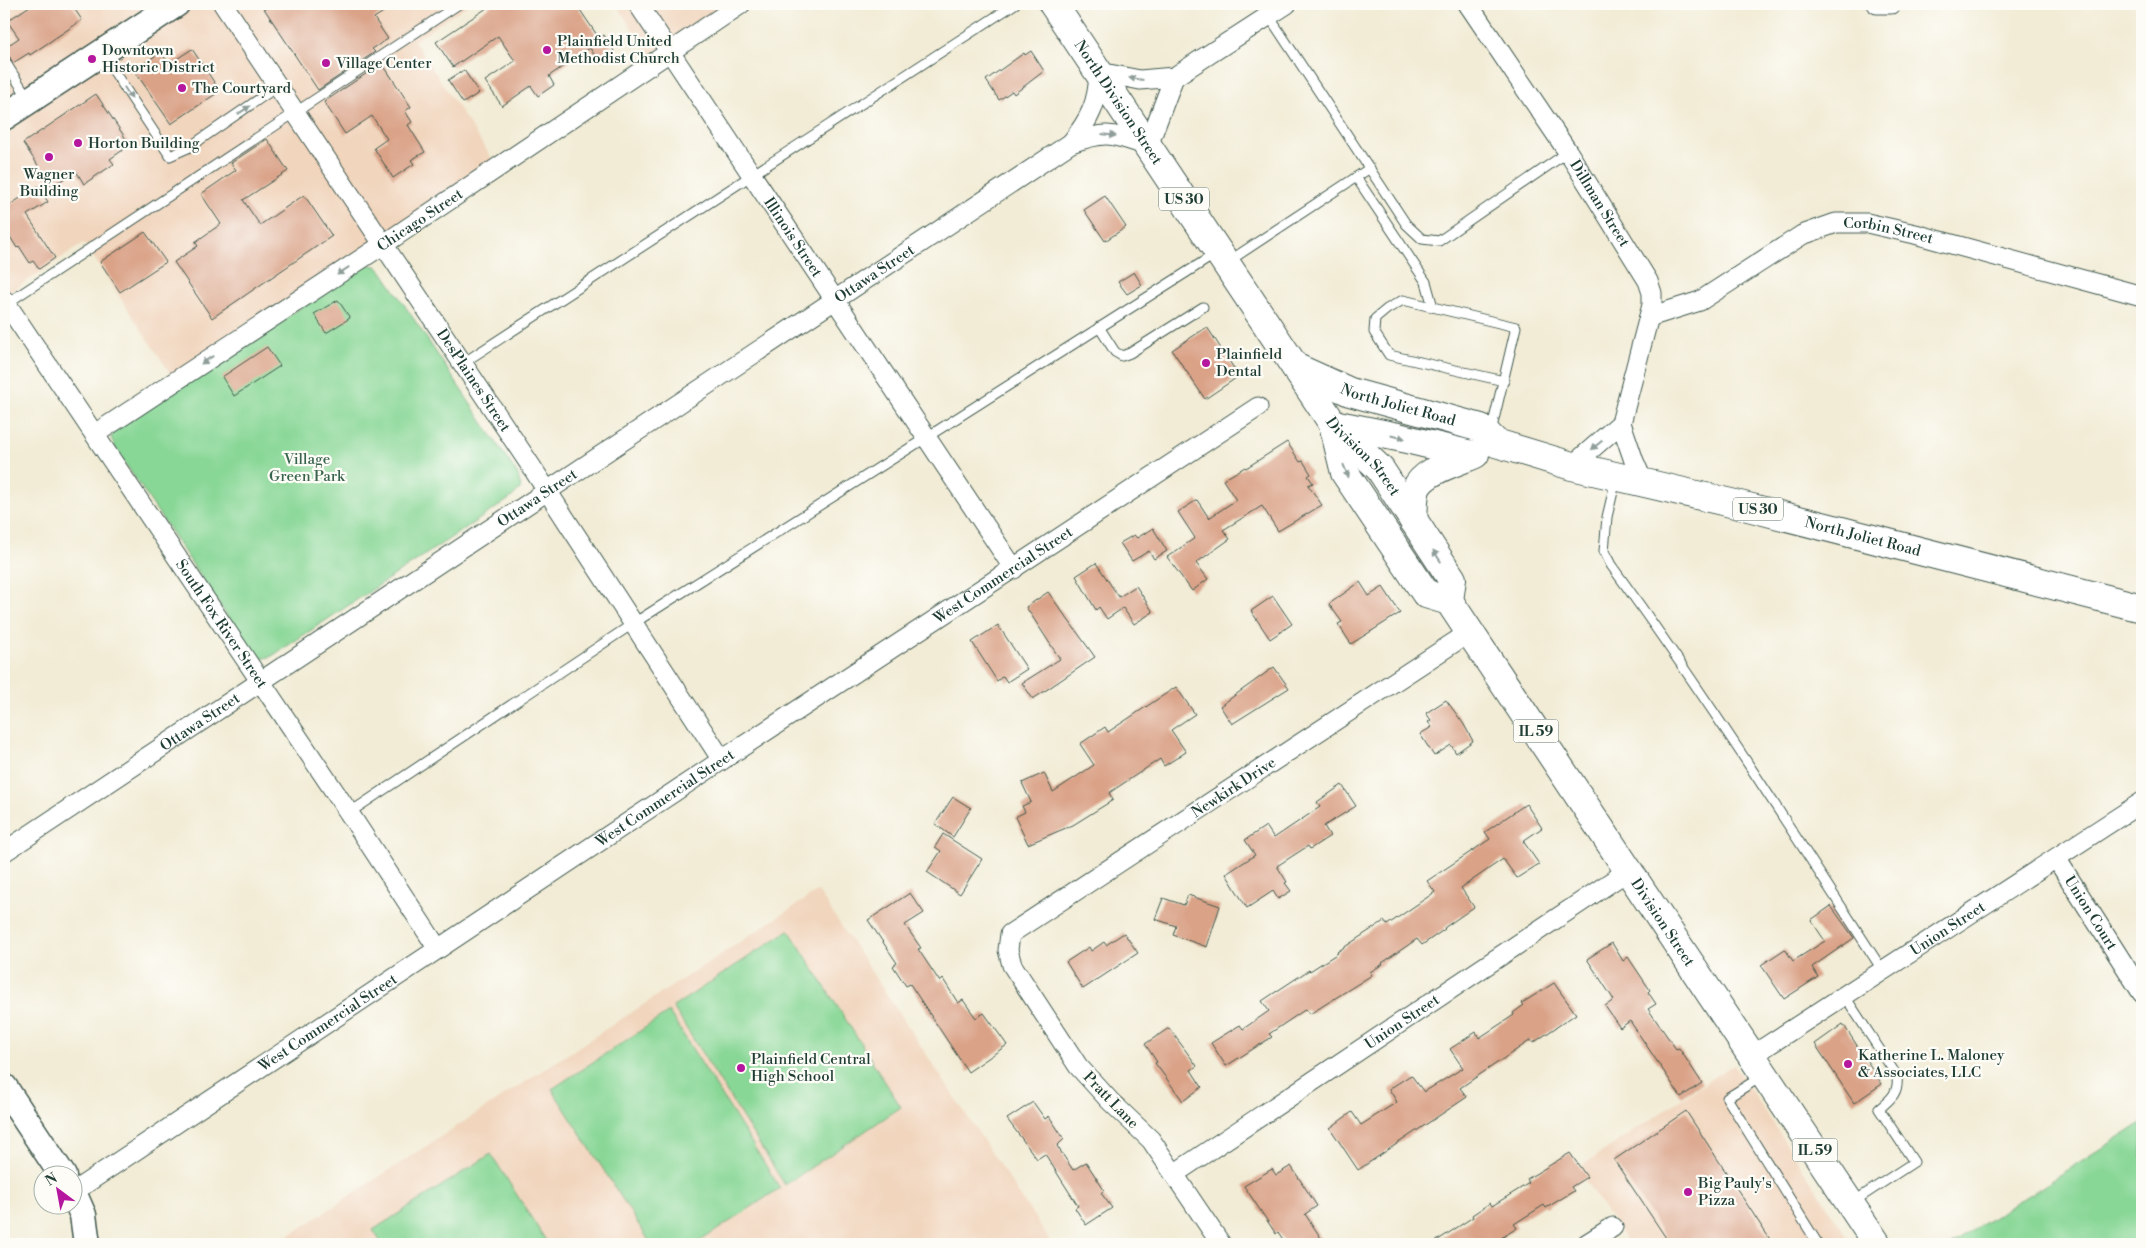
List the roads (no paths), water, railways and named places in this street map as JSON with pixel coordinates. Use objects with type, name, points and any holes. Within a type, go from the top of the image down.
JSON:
[{"type":"main road","points":[[4,117],[176,4]]},
{"type":"main road","name":"North Division Street","points":[[1053,4],[1333,424]]},
{"type":"main road","name":"North Joliet Road","points":[[1297,368],[1350,392],[1481,428],[1486,445]]},
{"type":"main road","name":"North Joliet Road","points":[[1333,424],[1398,437],[1486,445],[1853,533],[2142,608]]},
{"type":"main road","name":"Division Street","points":[[1333,424],[1380,469],[1452,579],[1449,601]]},
{"type":"main road","name":"Division Street","points":[[1333,424],[1345,473],[1426,594],[1449,601],[1878,1244]]},
{"type":"main road","points":[[1413,520],[1415,491],[1418,484],[1442,466],[1486,445]]},
{"type":"main road","points":[[8,1103],[55,1166]]},
{"type":"main road","points":[[82,1213],[87,1244]]},
{"type":"street","name":"DesPlaines Street","points":[[223,4],[463,363],[722,760]]},
{"type":"street","name":"Illinois Street","points":[[638,4],[1014,569]]},
{"type":"street","name":"Chicago Street","points":[[95,434],[384,244],[741,4]]},
{"type":"street","points":[[1099,72],[1140,80],[1174,77],[1265,10],[1287,4]]},
{"type":"street","name":"Dillman Street","points":[[1468,4],[1568,152],[1648,282],[1652,293],[1649,317],[1621,423]]},
{"type":"street","points":[[1877,4],[1891,4]]},
{"type":"street","name":"Ottawa Street","points":[[4,852],[1071,143],[1084,127],[1094,106],[1098,91],[1099,72]]},
{"type":"street","points":[[1148,146],[1174,77]]},
{"type":"street","name":"Ottawa Street","points":[[1071,143],[1102,134],[1115,135],[1148,146]]},
{"type":"street","name":"Corbin Street","points":[[1649,317],[1700,301],[1802,235],[1836,223],[1867,223],[1915,234],[2142,296]]},
{"type":"street","name":"South Fox River Street","points":[[5,303],[350,813],[438,949]]},
{"type":"street","name":"West Commercial Street","points":[[82,1178],[438,949],[1258,407]]},
{"type":"street","points":[[1572,466],[1621,423],[1643,482]]},
{"type":"street","name":"Newkirk Drive","points":[[1008,950],[1010,934],[1470,632]]},
{"type":"street","name":"Union Street","points":[[1759,1065],[1844,995],[2142,802]]},
{"type":"street","name":"Union Court","points":[[2056,858],[2142,993]]},
{"type":"street","name":"Union Street","points":[[1174,1174],[1629,870]]},
{"type":"street","name":"Pratt Lane","points":[[1008,950],[1012,964],[1078,1066],[1110,1101],[1151,1140],[1221,1244]]},
{"type":"street","points":[[1586,1244],[1613,1226]]},
{"type":"lane","points":[[5,303],[459,4]]},
{"type":"lane","points":[[463,363],[1015,4]]},
{"type":"lane","points":[[1265,10],[1406,224],[1422,239],[1439,241],[1568,152]]},
{"type":"lane","points":[[101,53],[170,156],[188,148],[278,86]]},
{"type":"lane","points":[[4,60],[30,100]]},
{"type":"lane","points":[[350,813],[634,623],[1098,328],[1223,257],[1370,168]]},
{"type":"lane","points":[[1356,178],[1426,282],[1433,307]]},
{"type":"lane","points":[[1486,445],[1504,381],[1516,327],[1404,300],[1387,308],[1375,319],[1374,332],[1389,355],[1504,381]]},
{"type":"lane","points":[[1098,328],[1115,352],[1122,356],[1130,353],[1203,307]]},
{"type":"lane","points":[[1616,476],[1608,517],[1604,552],[1611,565],[1721,722],[1883,971]]},
{"type":"lane","points":[[1844,995],[1898,1076],[1898,1085],[1894,1097],[1879,1110],[1914,1162],[1851,1204]]},
{"type":"lane","points":[[1759,1065],[1727,1098],[1818,1244]]},
{"type":"place","name":"Plainfield United Methodist Church","points":[[547,50]]},
{"type":"place","name":"Downtown Historic District","points":[[92,59]]},
{"type":"place","name":"Village Center","points":[[326,63]]},
{"type":"place","name":"The Courtyard","points":[[182,88]]},
{"type":"place","name":"Horton Building","points":[[78,143]]},
{"type":"place","name":"Wagner Building","points":[[49,157]]},
{"type":"place","name":"Plainfield Dental","points":[[1206,363]]},
{"type":"place","name":"Katherine L. Maloney & Associates, LLC","points":[[1848,1064]]},
{"type":"place","name":"Plainfield Central High School","points":[[741,1068]]},
{"type":"place","name":"Big Pauly's Pizza","points":[[1688,1192]]},
{"type":"park label","name":"Village Green Park","points":[[307,468]]}]
